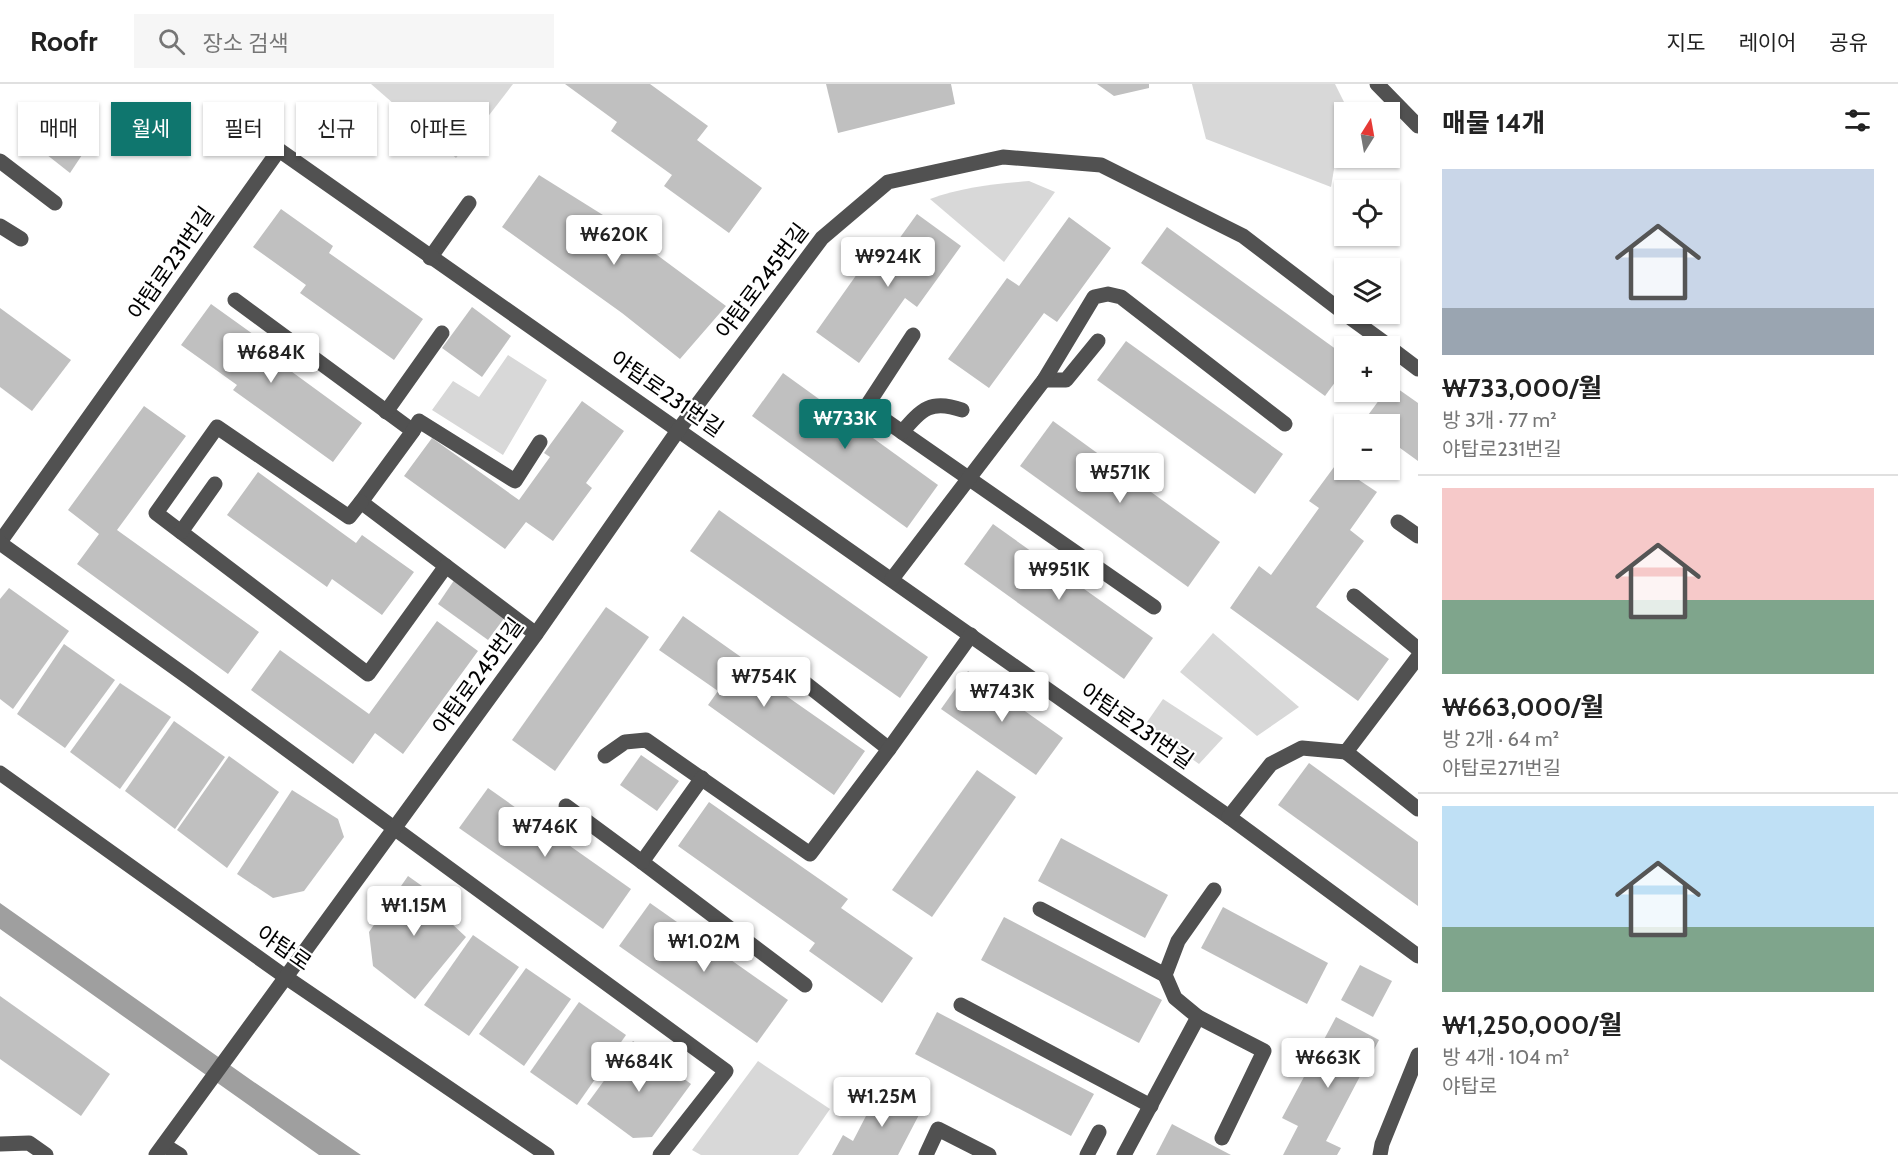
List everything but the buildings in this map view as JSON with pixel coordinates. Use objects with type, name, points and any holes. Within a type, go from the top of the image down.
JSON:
[{"type":"street","points":[[1377,84],[1418,126]]},
{"type":"street","name":"야탑로231번길","points":[[394,829],[0,543],[279,150],[1229,817],[1418,956]]},
{"type":"street","name":"야탑로245번길","points":[[160,1150],[536,634],[679,429],[822,238],[888,183],[1003,156],[1101,165],[1243,236],[1334,305]]},
{"type":"street","points":[[0,161],[54,203]]},
{"type":"street","points":[[430,258],[470,203]]},
{"type":"street","points":[[0,226],[21,239]]},
{"type":"street","points":[[892,579],[1044,380],[1094,297],[1108,294],[1120,297],[1285,423]]},
{"type":"street","points":[[235,300],[413,431]]},
{"type":"street","name":"야탑로245번길","points":[[1359,324],[1375,336]]},
{"type":"street","points":[[386,411],[442,333]]},
{"type":"street","points":[[913,334],[866,406],[1154,607]]},
{"type":"street","points":[[1044,380],[1066,381],[1098,341]]},
{"type":"street","name":"야탑로245번길","points":[[1400,355],[1418,369]]},
{"type":"street","points":[[902,432],[920,411],[945,404],[962,410]]},
{"type":"street","points":[[446,566],[368,674],[156,513],[216,427],[349,517],[419,421],[515,481],[540,442]]},
{"type":"street","points":[[181,532],[215,484]]},
{"type":"street","points":[[361,502],[536,634]]},
{"type":"street","points":[[1398,522],[1418,536]]},
{"type":"street","points":[[1354,596],[1418,649]]},
{"type":"street","points":[[605,756],[625,742],[646,740],[810,854],[889,750],[971,635]]},
{"type":"street","points":[[1346,753],[1418,657]]},
{"type":"street","points":[[796,676],[889,750]]},
{"type":"street","points":[[1229,817],[1271,764],[1302,748],[1346,753],[1418,809]]},
{"type":"street","name":"야탑로","points":[[0,772],[287,978],[547,1155]]},
{"type":"street","points":[[642,862],[702,778]]},
{"type":"street","points":[[566,806],[806,986]]},
{"type":"street","points":[[394,829],[726,1071],[660,1155]]},
{"type":"street","points":[[1165,975],[1178,941],[1214,890]]},
{"type":"street","points":[[1040,909],[1165,975],[1175,998],[1198,1017],[1264,1051],[1222,1138]]},
{"type":"street","points":[[961,1005],[1150,1106]]},
{"type":"street","points":[[1124,1155],[1198,1017]]},
{"type":"street","points":[[1380,1155],[1382,1144],[1418,1056]]},
{"type":"street","points":[[926,1155],[938,1129],[988,1155]]},
{"type":"street","points":[[1087,1155],[1099,1132]]},
{"type":"street","points":[[0,1144],[29,1143],[46,1155]]},
{"type":"street","points":[[160,1150],[180,1155]]},
{"type":"shaded area","points":[[371,84],[513,84],[489,115],[489,102],[392,102]]},
{"type":"shaded area","points":[[1192,84],[1335,84],[1344,102],[1334,102],[1334,168],[1331,187],[1206,139]]},
{"type":"shaded area","points":[[1029,181],[1055,192],[1004,262],[930,199],[966,189]]},
{"type":"shaded area","points":[[508,355],[547,380],[503,455],[432,410],[453,381],[479,397]]},
{"type":"shaded area","points":[[1213,633],[1299,707],[1257,736],[1180,672]]},
{"type":"shaded area","points":[[1163,699],[1223,738],[1199,764],[1145,725]]},
{"type":"shaded area","points":[[0,903],[361,1155],[319,1155],[0,929]]},
{"type":"shaded area","points":[[758,1061],[830,1109],[798,1155],[701,1155],[692,1150]]}]
